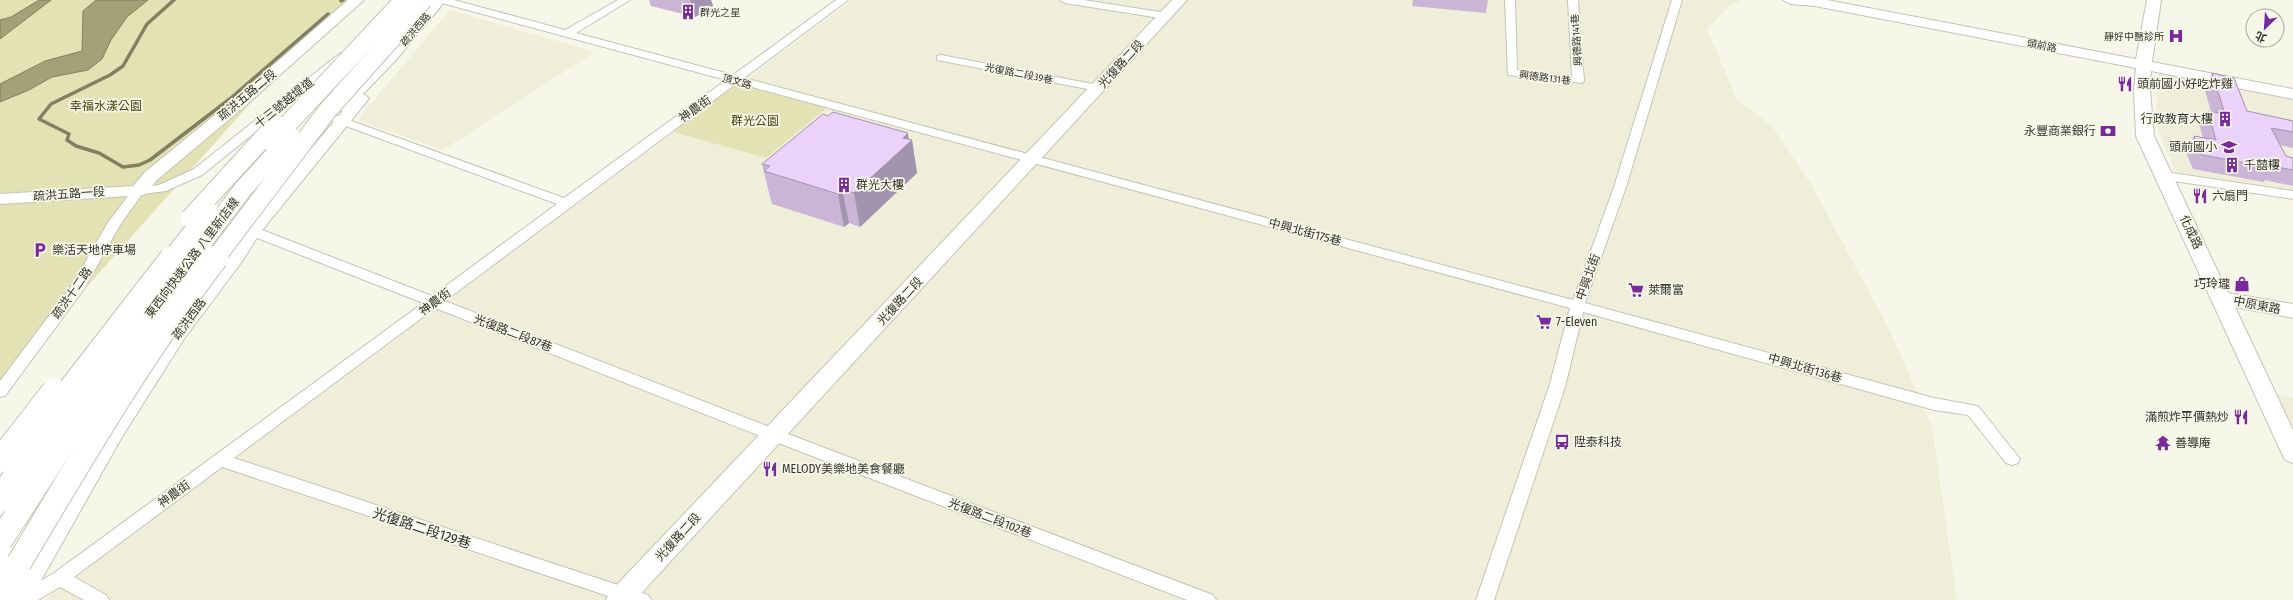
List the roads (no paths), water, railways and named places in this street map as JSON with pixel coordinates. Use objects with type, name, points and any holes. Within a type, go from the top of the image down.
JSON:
[{"type":"highway","points":[[0,460],[183,226],[391,0]]},
{"type":"highway","name":"東西向快速公路 八里新店線","points":[[0,500],[72,387],[182,243],[265,148],[404,0]]},
{"type":"highway","name":"東西向快速公路 八里新店線","points":[[0,541],[102,381],[236,198],[416,0]]},
{"type":"highway","points":[[0,600],[9,568],[188,294],[327,111],[396,35],[423,0]]},
{"type":"highway","points":[[0,516],[39,453],[104,356],[178,255],[204,213],[214,192]]},
{"type":"street","name":"疏洪五路二段","points":[[138,191],[151,176],[267,79],[357,0]]},
{"type":"street","name":"十三號越堤道","points":[[138,191],[162,188],[198,172],[398,11],[423,0]]},
{"type":"street","name":"疏洪西路","points":[[17,600],[114,431],[177,334],[236,256],[252,231],[338,119],[390,57],[441,0]]},
{"type":"street","name":"頂文路","points":[[441,0],[1032,159]]},
{"type":"street","points":[[566,34],[625,0]]},
{"type":"street","name":"神農街","points":[[23,600],[60,578],[843,0]]},
{"type":"street","points":[[1065,0],[1166,16]]},
{"type":"street","name":"光復路二段","points":[[628,598],[774,435],[1180,0]]},
{"type":"street","name":"興德路131巷","points":[[1510,0],[1512,73],[1578,81]]},
{"type":"street","name":"興德路141巷","points":[[1573,0],[1578,81]]},
{"type":"street","name":"中興北街","points":[[1485,600],[1557,387],[1578,304],[1620,187],[1677,0]]},
{"type":"street","name":"頭前路","points":[[1790,0],[1815,2],[2145,61],[2293,85]]},
{"type":"street","name":"頭前路","points":[[1848,0],[2145,61],[2293,94]]},
{"type":"street","name":"化成路","points":[[2154,0],[2145,47],[2142,90],[2145,136],[2222,298],[2293,454]]},
{"type":"street","name":"光復路二段39巷","points":[[941,58],[1098,88]]},
{"type":"street","name":"疏洪西路","points":[[9,568],[72,450],[177,298],[270,179],[338,119]]},
{"type":"street","points":[[338,119],[566,203]]},
{"type":"street","name":"中興北街175巷","points":[[1032,159],[1578,304]]},
{"type":"street","points":[[2165,176],[2293,195]]},
{"type":"street","name":"疏洪五路一段","points":[[0,199],[138,191]]},
{"type":"street","name":"疏洪十二路","points":[[0,392],[80,286],[114,224],[138,191]]},
{"type":"street","name":"光復路二段87巷","points":[[252,231],[774,435]]},
{"type":"street","name":"中原東路","points":[[2222,298],[2293,311]]},
{"type":"street","name":"中興北街136巷","points":[[1578,304],[1934,404],[1973,410],[2012,459]]},
{"type":"street","name":"光復路二段102巷","points":[[774,435],[1207,600]]},
{"type":"street","name":"光復路二段129巷","points":[[220,460],[628,598]]},
{"type":"street","points":[[60,578],[100,600]]},
{"type":"waterway","points":[[174,0],[147,24],[123,66],[110,75],[51,104],[39,119],[69,134],[67,140],[76,146],[99,153],[123,167],[139,165],[150,160],[231,98],[328,14]]},
{"type":"place","name":"群光之星","points":[[688,12]]},
{"type":"place","name":"靜好中醫診所","points":[[2176,36]]},
{"type":"place","name":"頭前國小好吃炸雞","points":[[2125,84]]},
{"type":"place","name":"行政教育大樓","points":[[2225,119]]},
{"type":"place","name":"永豐商業銀行","points":[[2108,131]]},
{"type":"place","name":"頭前國小","points":[[2229,147]]},
{"type":"place","name":"千囍樓","points":[[2232,165]]},
{"type":"place","name":"群光大樓","points":[[844,185]]},
{"type":"place","name":"六扇門","points":[[2200,196]]},
{"type":"place","name":"樂活天地停車場","points":[[40,250]]},
{"type":"place","name":"巧玲瓏","points":[[2242,284]]},
{"type":"place","name":"萊爾富","points":[[1636,290]]},
{"type":"place","name":"7-Eleven","points":[[1544,322]]},
{"type":"place","name":"滿煎炸平價熱炒","points":[[2241,417]]},
{"type":"place","name":"陞泰科技","points":[[1562,442]]},
{"type":"place","name":"善導庵","points":[[2163,443]]},
{"type":"place","name":"MELODY美樂地美食餐廳","points":[[770,469]]},
{"type":"park label","name":"幸福水漾公園","points":[[106,106]]},
{"type":"park label","name":"群光公園","points":[[755,121]]}]
